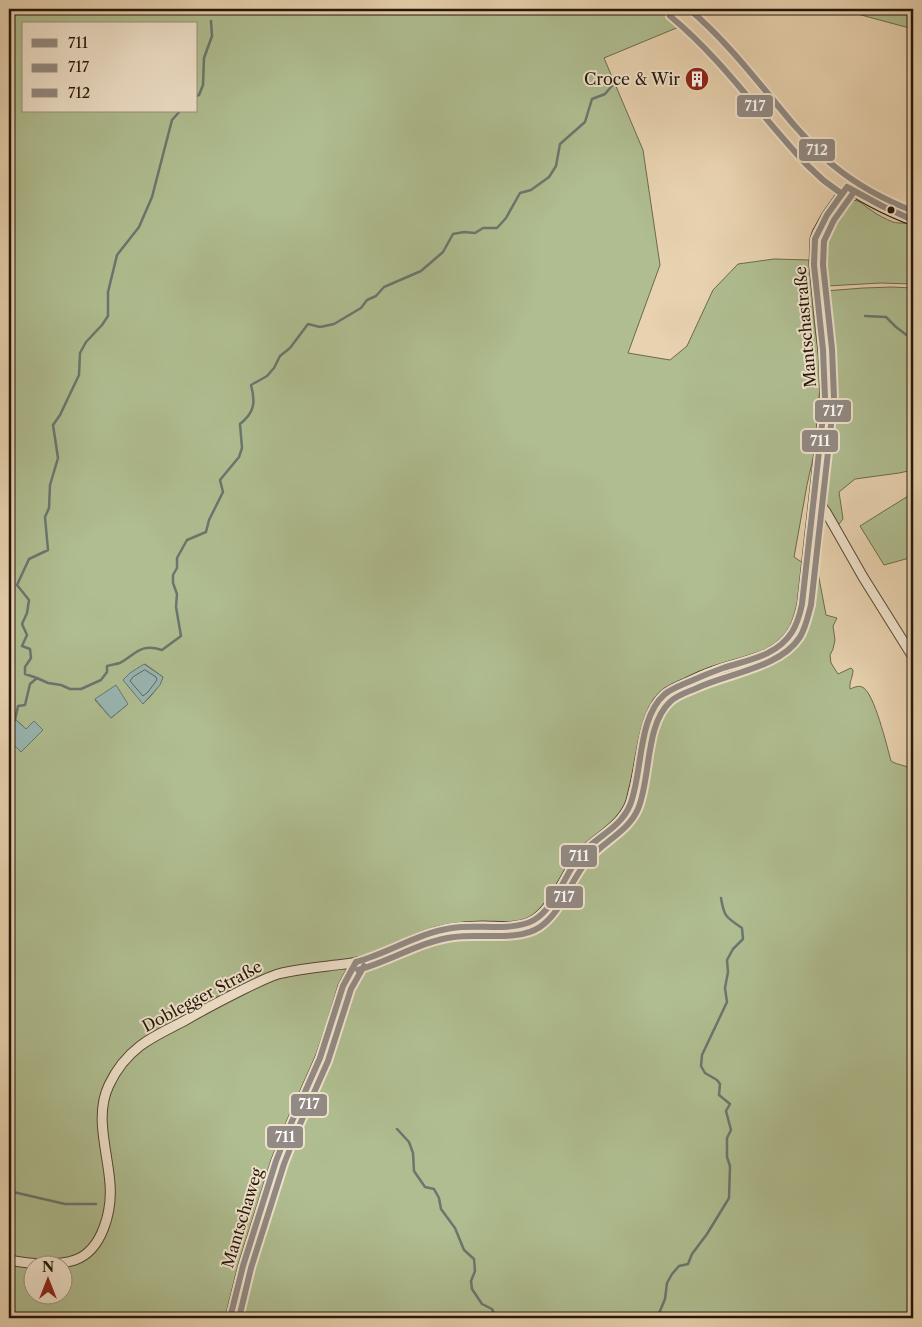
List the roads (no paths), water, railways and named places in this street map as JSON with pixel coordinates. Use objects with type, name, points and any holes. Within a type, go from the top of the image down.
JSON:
[{"type":"main road","points":[[676,9],[715,46],[807,153],[834,178],[882,206],[913,220]]},
{"type":"street","name":"Mantschastraße","points":[[814,496],[825,398],[824,350],[814,265],[815,239],[827,215],[847,186]]},
{"type":"street","points":[[814,496],[826,512],[863,577],[913,656]]},
{"type":"street","name":"Doblegger Straße","points":[[9,1260],[45,1264],[72,1261],[79,1259],[85,1254],[100,1236],[106,1221],[110,1194],[102,1122],[103,1102],[109,1085],[123,1062],[142,1045],[217,1002],[270,977],[297,970],[367,959],[436,931],[478,926],[520,925],[534,920],[541,915],[580,856],[609,831],[629,808],[648,721],[661,698],[675,688],[709,673],[769,653],[778,648],[792,634],[798,621],[802,604],[814,496]]},
{"type":"street","name":"Mantschaweg","points":[[230,1318],[243,1266],[276,1161],[320,1058],[343,986],[356,962]]},
{"type":"water","points":[[144,664],[163,677],[160,685],[143,704],[123,680]]},
{"type":"water","points":[[116,685],[128,704],[111,718],[95,699]]},
{"type":"water","points":[[15,719],[26,729],[34,721],[43,730],[21,752],[9,740],[9,725]]},
{"type":"waterway","points":[[198,95],[203,85],[204,58],[212,36],[211,21]]},
{"type":"waterway","points":[[9,725],[15,720],[18,706],[25,705],[30,684],[37,678],[70,689],[81,689],[101,680],[107,672],[107,666],[120,663],[139,650],[148,648],[162,650],[181,636],[176,607],[177,594],[173,583],[173,575],[177,568],[177,558],[187,540],[206,532],[209,520],[223,492],[220,480],[239,457],[242,448],[240,424],[245,420],[253,407],[251,385],[267,376],[274,368],[280,356],[290,348],[308,324],[320,327],[334,324],[361,308],[367,300],[376,296],[384,287],[421,271],[443,252],[453,234],[475,233],[483,228],[497,228],[506,218],[520,193],[531,190],[549,177],[556,166],[560,144],[585,122],[592,99],[605,94],[616,81]]},
{"type":"waterway","points":[[37,678],[25,674],[25,667],[31,658],[30,649],[22,646],[27,635],[22,624],[27,613],[29,600],[17,585],[29,559],[48,550],[45,517],[49,508],[50,485],[58,458],[53,425],[60,415],[79,375],[80,353],[86,342],[108,316],[108,292],[117,255],[139,227],[152,197],[172,120],[179,112]]},
{"type":"waterway","points":[[865,316],[886,317],[913,340]]},
{"type":"waterway","points":[[657,1318],[665,1299],[667,1283],[672,1274],[679,1266],[688,1264],[692,1254],[729,1198],[730,1166],[727,1157],[727,1138],[731,1130],[726,1111],[730,1104],[719,1095],[720,1084],[717,1080],[705,1073],[701,1066],[702,1055],[727,1002],[725,988],[728,972],[727,960],[733,949],[743,939],[742,928],[727,916],[723,909],[721,898]]},
{"type":"waterway","points":[[397,1129],[409,1142],[413,1153],[414,1171],[425,1187],[434,1189],[439,1198],[441,1209],[455,1228],[464,1250],[474,1259],[475,1271],[471,1281],[472,1289],[482,1304],[492,1309],[496,1318]]},
{"type":"waterway","points":[[9,1191],[65,1204],[96,1204]]},
{"type":"place","name":"Croce & Wir","points":[[697,79]]}]
